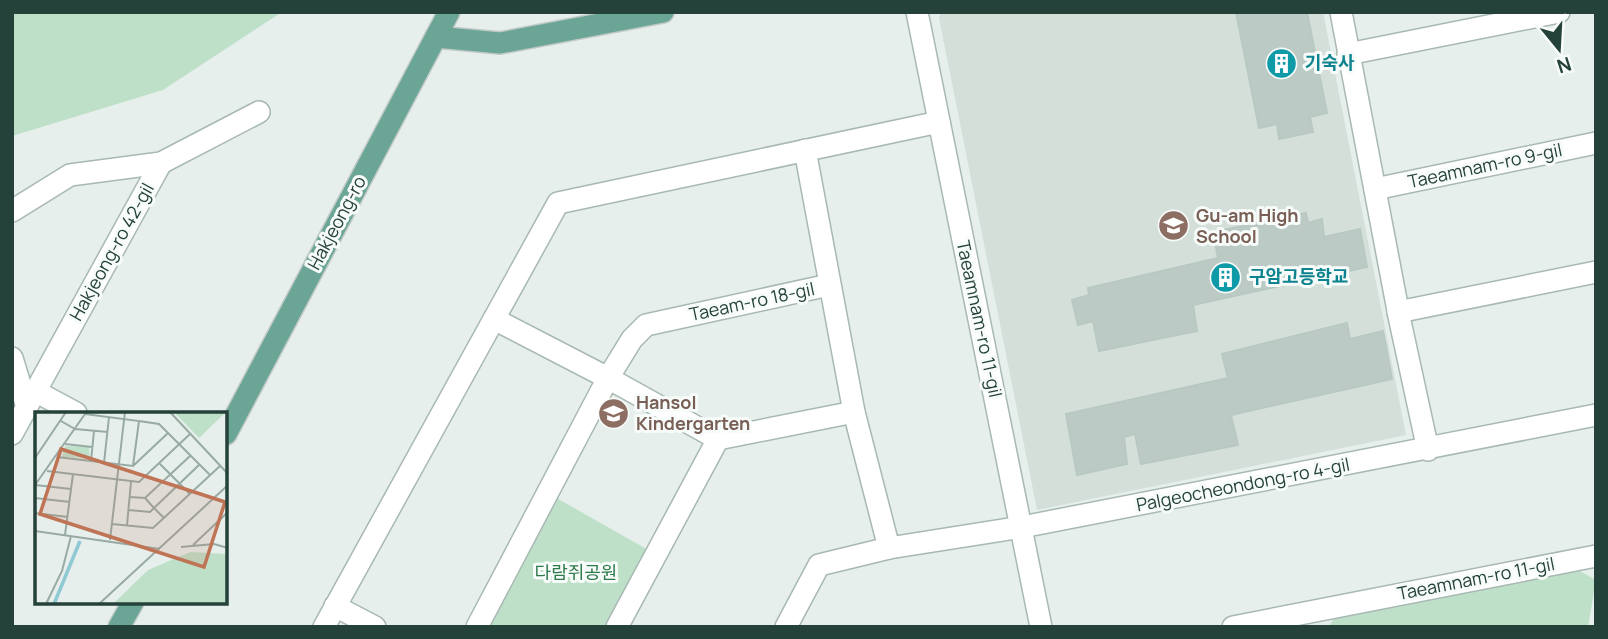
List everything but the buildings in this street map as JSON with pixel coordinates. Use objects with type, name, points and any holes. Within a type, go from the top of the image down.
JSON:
[{"type":"main road","name":"Hakjeong-ro","points":[[228,430],[449,12]]},
{"type":"main road","points":[[436,37],[500,43],[663,12]]},
{"type":"main road","points":[[120,627],[132,604]]},
{"type":"street","name":"Taeamnam-ro 11-gil","points":[[917,12],[1041,627]]},
{"type":"street","points":[[1341,12],[1398,312],[1428,450]]},
{"type":"street","points":[[1348,54],[1559,12]]},
{"type":"street","points":[[161,163],[259,112]]},
{"type":"street","points":[[324,627],[558,202],[939,121]]},
{"type":"street","name":"Taeamnam-ro 9-gil","points":[[1375,189],[1596,143]]},
{"type":"street","name":"Taeam-ro 18-gil","points":[[477,627],[608,378],[632,339],[646,325],[829,285],[804,150]]},
{"type":"street","name":"Hakjeong-ro 42-gil","points":[[12,211],[70,175],[161,163]]},
{"type":"street","name":"Hakjeong-ro 42-gil","points":[[12,434],[161,163]]},
{"type":"street","points":[[1398,312],[1596,272]]},
{"type":"street","points":[[829,285],[854,412],[889,548]]},
{"type":"street","points":[[494,319],[718,439],[854,412]]},
{"type":"street","points":[[12,358],[31,399],[73,412]]},
{"type":"street","name":"Palgeocheondong-ro 4-gil","points":[[786,627],[819,565],[889,548],[1022,527],[1428,450],[1596,415]]},
{"type":"street","points":[[617,627],[718,439]]},
{"type":"street","name":"Taeamnam-ro 11-gil","points":[[1233,627],[1303,620],[1596,556]]},
{"type":"street","points":[[335,606],[375,627]]},
{"type":"shaded area","name":"Gu-am High School","points":[[941,12],[1323,12],[1406,435],[1037,510],[939,18]]},
{"type":"green space","points":[[12,12],[282,12],[163,90],[12,136]]},
{"type":"green space","name":"다람쥐공원","points":[[553,496],[650,551],[608,627],[485,627]]},
{"type":"green space","points":[[1576,569],[1596,580],[1588,627],[1328,627],[1334,619]]},
{"type":"place","name":"기숙사","points":[[1282,63]]},
{"type":"place","name":"Gu-am High School","points":[[1173,226]]},
{"type":"place","name":"구암고등학교","points":[[1226,277]]},
{"type":"place","name":"Hansol Kindergarten","points":[[613,413]]}]
